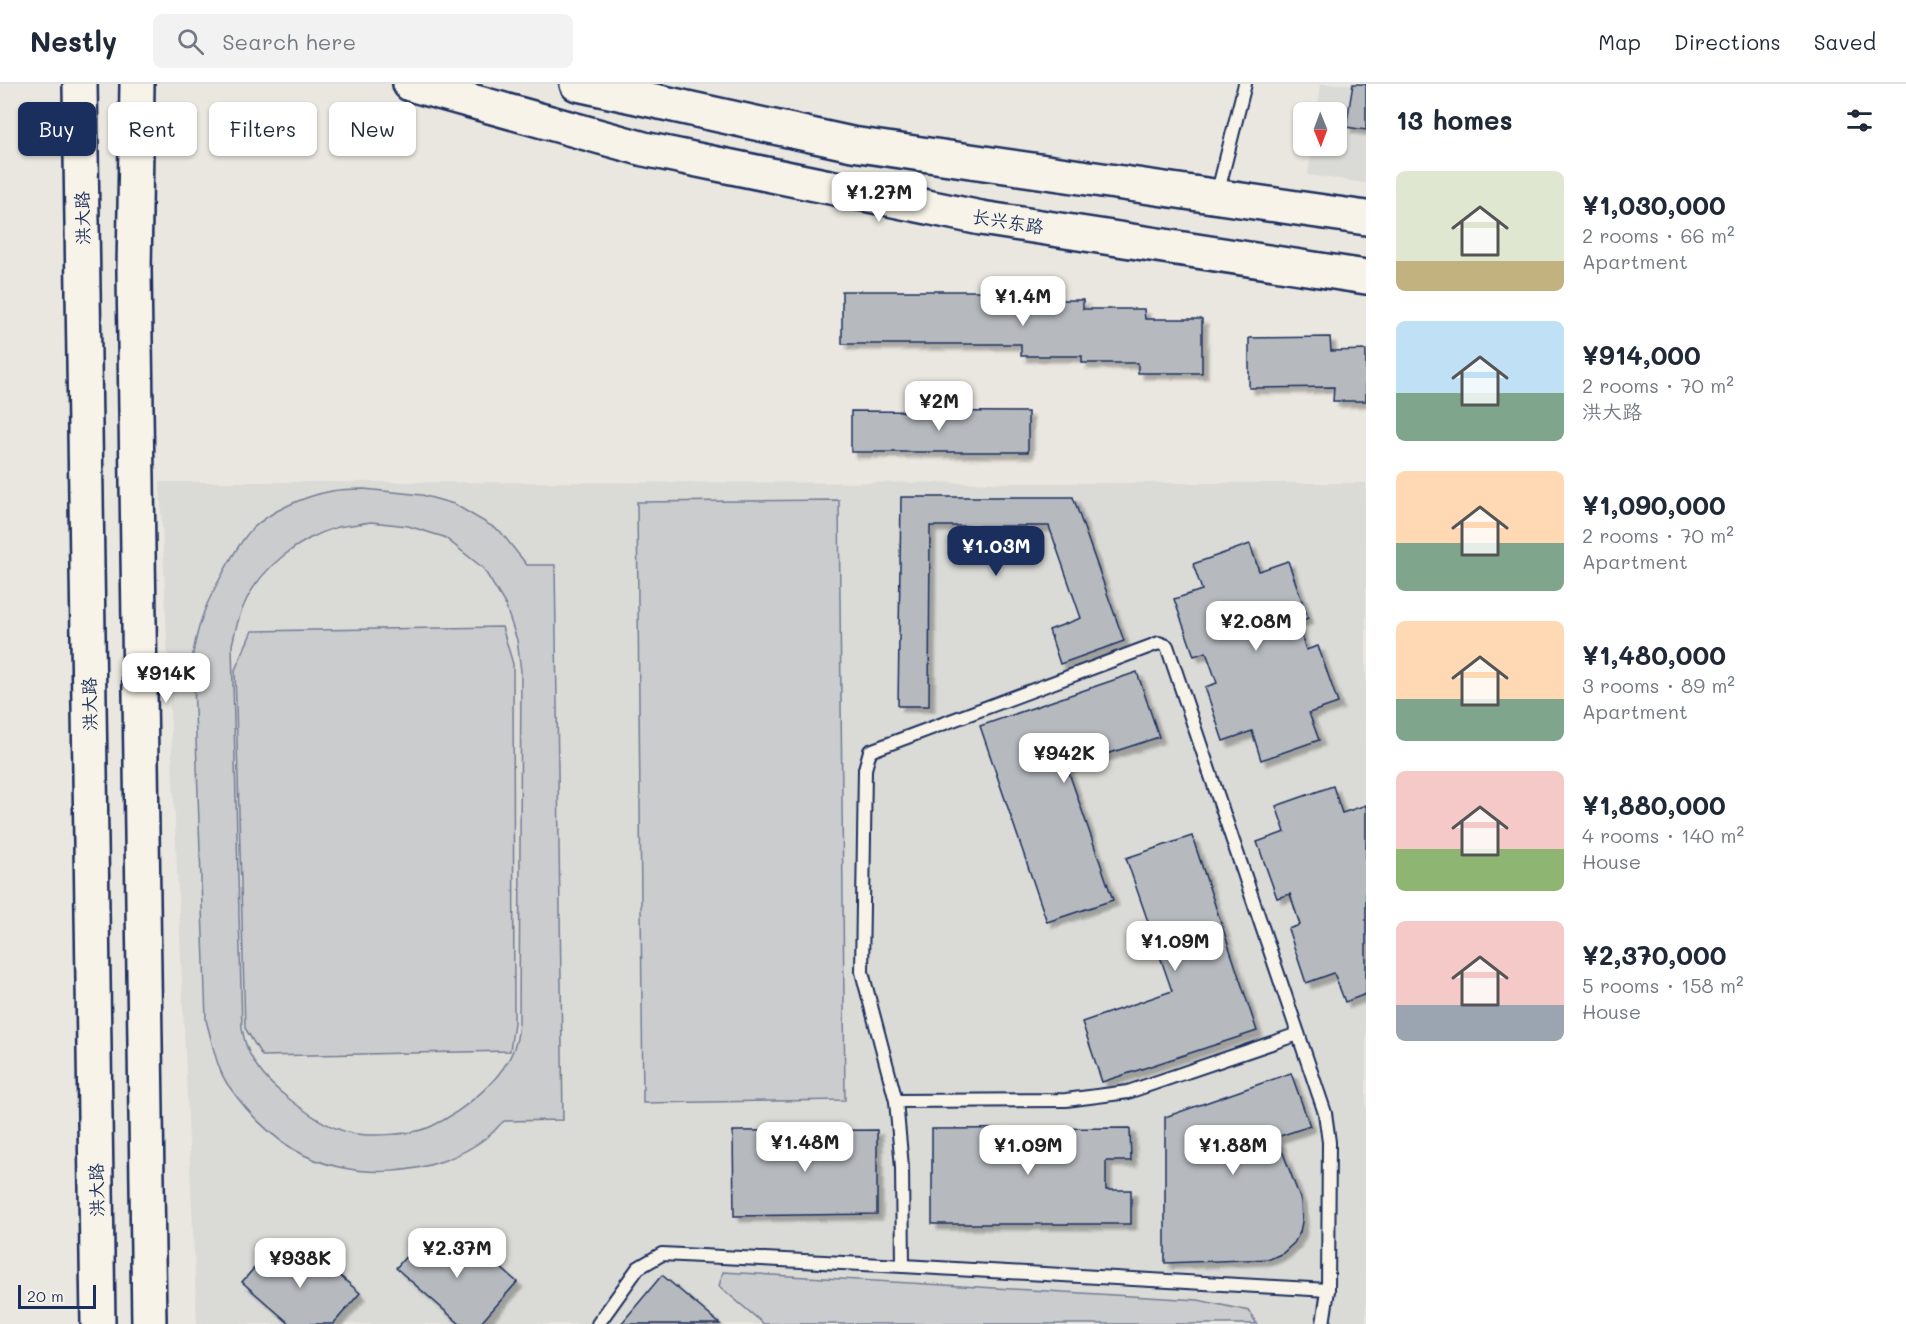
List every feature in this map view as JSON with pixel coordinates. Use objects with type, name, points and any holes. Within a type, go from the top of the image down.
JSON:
[{"type":"main road","name":"洪大路","points":[[80,84],[98,1324]]},
{"type":"main road","points":[[137,84],[134,271],[149,1324]]},
{"type":"main road","name":"长兴东路","points":[[410,84],[645,149],[958,213],[1366,277]]},
{"type":"main road","points":[[577,84],[852,144],[1366,218]]},
{"type":"lane","points":[[1217,197],[1245,84]]},
{"type":"lane","points":[[903,1266],[902,1167],[896,1101],[862,972],[865,769],[870,751],[1159,643],[1167,646],[1325,1113],[1329,1142],[1328,1290],[1323,1324]]},
{"type":"lane","points":[[896,1101],[1066,1100],[1128,1092],[1298,1034]]},
{"type":"lane","points":[[598,1324],[638,1268],[662,1254],[1328,1290]]},
{"type":"shaded area","points":[[1321,84],[1366,84],[1366,183],[1308,175],[1311,156],[1347,156],[1347,102],[1318,102]]},
{"type":"shaded area","points":[[160,482],[1366,483],[1366,1324],[197,1324]]},
{"type":"shaded area","points":[[360,489],[422,495],[454,504],[500,531],[527,565],[555,565],[563,1120],[504,1121],[466,1151],[418,1168],[392,1171],[365,1171],[315,1160],[293,1149],[275,1136],[249,1112],[228,1085],[217,1062],[206,1020],[193,653],[201,622],[212,595],[236,551],[260,522],[279,510],[311,496],[336,490]],"holes":[[[371,522],[408,526],[444,537],[483,568],[505,604],[517,640],[521,671],[519,1023],[516,1042],[502,1070],[469,1103],[444,1120],[424,1129],[380,1135],[359,1134],[342,1130],[317,1119],[279,1091],[264,1076],[252,1058],[244,1039],[232,645],[240,615],[251,591],[271,567],[296,547],[338,527]]]},
{"type":"shaded area","points":[[839,500],[845,1100],[643,1103],[637,502]]},
{"type":"shaded area","points":[[502,627],[513,664],[514,1023],[510,1051],[262,1056],[245,1028],[235,670],[252,631]]},
{"type":"shaded area","points":[[723,1272],[1198,1300],[1249,1311],[1257,1324],[764,1324],[719,1286]]},
{"type":"building","points":[[1353,84],[1366,84],[1366,130],[1347,127]]},
{"type":"building","points":[[842,291],[1024,291],[1024,300],[1083,300],[1083,309],[1144,309],[1145,319],[1202,319],[1202,373],[1138,373],[1138,363],[1082,363],[1082,356],[1021,356],[1021,344],[842,344]]},
{"type":"building","points":[[1330,337],[1331,351],[1366,350],[1366,401],[1333,401],[1334,387],[1249,388],[1249,338]]},
{"type":"building","points":[[851,411],[1028,412],[1028,452],[851,452]]},
{"type":"building","points":[[901,497],[1073,497],[1124,641],[1060,664],[1049,630],[1081,618],[1049,526],[930,526],[929,706],[898,706]]},
{"type":"building","points":[[1250,544],[1259,571],[1288,561],[1308,618],[1297,622],[1306,650],[1318,646],[1338,703],[1309,713],[1319,740],[1261,760],[1252,731],[1223,741],[1205,687],[1217,683],[1206,652],[1194,656],[1174,599],[1202,590],[1193,564]]},
{"type":"building","points":[[1137,672],[1159,737],[1067,767],[1113,900],[1047,922],[980,726]]},
{"type":"building","points":[[1333,786],[1342,813],[1366,805],[1366,994],[1345,1002],[1334,973],[1306,983],[1288,929],[1300,925],[1290,894],[1277,898],[1257,842],[1285,832],[1276,806]]},
{"type":"building","points":[[1192,836],[1257,1031],[1102,1082],[1082,1022],[1172,991],[1126,858]]},
{"type":"building","points":[[1291,1073],[1310,1126],[1277,1137],[1301,1201],[1302,1222],[1294,1243],[1283,1253],[1270,1259],[1165,1263],[1165,1117]]},
{"type":"building","points":[[1130,1128],[1131,1161],[1106,1161],[1106,1190],[1131,1190],[1131,1224],[932,1224],[932,1129]]},
{"type":"building","points":[[877,1130],[877,1214],[734,1216],[733,1131]]},
{"type":"building","points":[[429,1230],[464,1261],[477,1247],[517,1282],[480,1324],[460,1324],[396,1268]]},
{"type":"building","points":[[276,1243],[313,1274],[324,1262],[360,1293],[333,1324],[290,1324],[242,1282]]},
{"type":"building","points":[[662,1275],[720,1324],[621,1324]]}]
